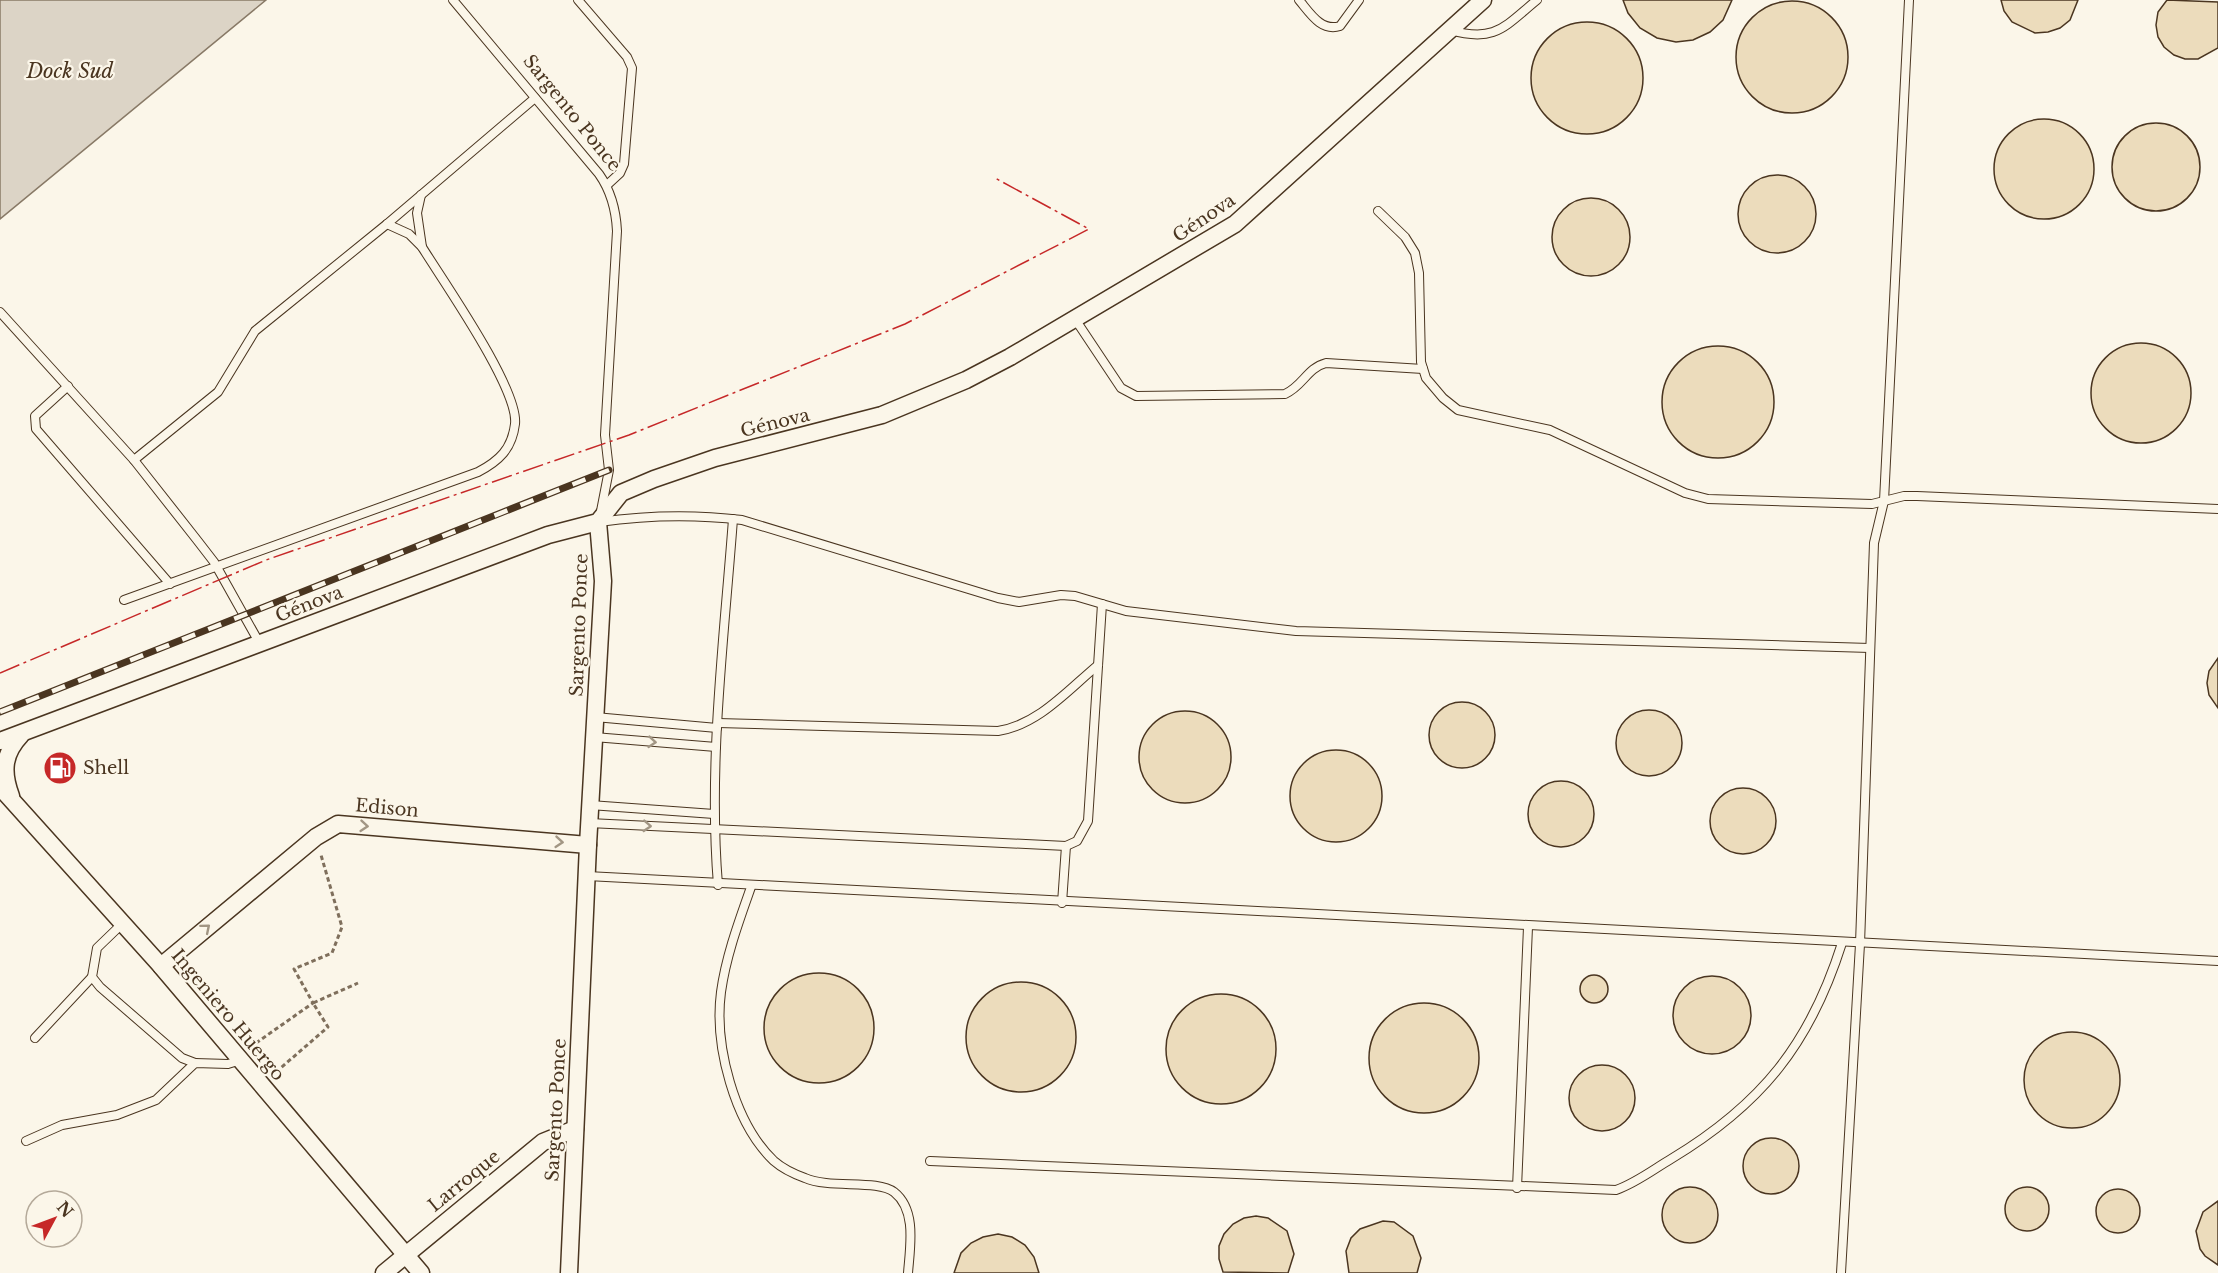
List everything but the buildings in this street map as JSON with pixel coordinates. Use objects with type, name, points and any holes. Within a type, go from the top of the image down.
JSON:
[{"type":"street","name":"Génova","points":[[0,741],[549,535],[598,522],[614,500],[630,489],[715,458],[857,423],[918,401],[1010,357],[1235,224],[1483,0]]},
{"type":"street","name":"Sargento Ponce","points":[[569,1273],[589,823],[603,581],[598,522]]},
{"type":"street","points":[[5,792],[6,757],[10,747],[23,733]]},
{"type":"street","name":"Ingeniero Huergo","points":[[5,792],[161,966],[421,1273]]},
{"type":"street","name":"Edison","points":[[161,966],[328,828],[345,825],[588,845]]},
{"type":"street","name":"Larroque","points":[[384,1273],[543,1142],[575,1129]]},
{"type":"lane","name":"Sargento Ponce","points":[[453,0],[607,185],[614,205],[617,231],[605,435],[609,470],[606,494],[598,522]]},
{"type":"lane","points":[[578,0],[627,57],[632,68],[624,164],[620,173],[607,185]]},
{"type":"lane","points":[[1299,0],[1323,26],[1333,28],[1340,26],[1359,0]]},
{"type":"lane","points":[[1449,30],[1482,36],[1498,31],[1537,0]]},
{"type":"lane","points":[[1841,1273],[1860,944],[1874,543],[1884,501],[1909,0]]},
{"type":"lane","points":[[134,460],[218,392],[255,331],[387,224],[535,98]]},
{"type":"lane","points":[[421,195],[417,213],[422,247]]},
{"type":"lane","points":[[1378,211],[1406,237],[1414,253],[1419,273],[1421,362],[1426,378],[1443,398],[1458,410],[1550,430],[1697,497],[1872,504],[1917,496],[2218,509]]},
{"type":"lane","points":[[124,600],[478,472],[505,455],[515,422],[512,401],[422,247],[409,234],[387,224]]},
{"type":"lane","points":[[0,312],[134,460],[217,566],[260,644]]},
{"type":"lane","points":[[1075,319],[1121,388],[1136,396],[1286,394],[1300,386],[1308,372],[1317,365],[1326,363],[1423,369]]},
{"type":"lane","points":[[68,386],[39,410],[34,422],[36,429],[170,584]]},
{"type":"lane","points":[[598,522],[649,515],[704,515],[733,519],[781,530],[998,598],[1019,602],[1061,595],[1126,610],[1296,631],[1870,648]]},
{"type":"lane","points":[[717,885],[713,830],[716,747],[733,519]]},
{"type":"lane","points":[[589,823],[1065,846],[1077,841],[1088,821],[1101,604]]},
{"type":"lane","points":[[595,717],[717,725],[998,731],[1013,729],[1035,718],[1098,665]]},
{"type":"lane","points":[[594,737],[716,747]]},
{"type":"lane","points":[[590,804],[714,814]]},
{"type":"lane","points":[[1062,903],[1065,846]]},
{"type":"lane","points":[[587,876],[751,887],[2218,961]]},
{"type":"lane","points":[[751,887],[724,977],[720,1012],[722,1050],[735,1098],[763,1148],[786,1170],[809,1180],[833,1185],[882,1186],[892,1190],[902,1200],[910,1227],[908,1273]]},
{"type":"lane","points":[[35,1038],[92,976],[97,948],[123,923]]},
{"type":"lane","points":[[1516,1188],[1528,927]]},
{"type":"lane","points":[[930,1161],[1516,1188],[1616,1190],[1709,1136],[1758,1095],[1784,1062],[1807,1024],[1833,971],[1842,943]]},
{"type":"lane","points":[[92,976],[100,987],[182,1058],[195,1062],[228,1064],[241,1060]]},
{"type":"lane","points":[[26,1141],[62,1125],[117,1115],[156,1100],[195,1062]]},
{"type":"path","points":[[276,1072],[328,1027],[294,969],[332,953],[342,927],[316,837]]},
{"type":"path","points":[[256,1043],[313,1003],[358,983]]},
{"type":"water","name":"Dock Sud","points":[[0,0],[266,0],[0,219]]},
{"type":"railway","points":[[0,712],[609,470]]},
{"type":"power","points":[[0,673],[266,560],[629,435],[905,324],[1089,229],[995,178]]},
{"type":"place","name":"Shell","points":[[60,768]]}]
